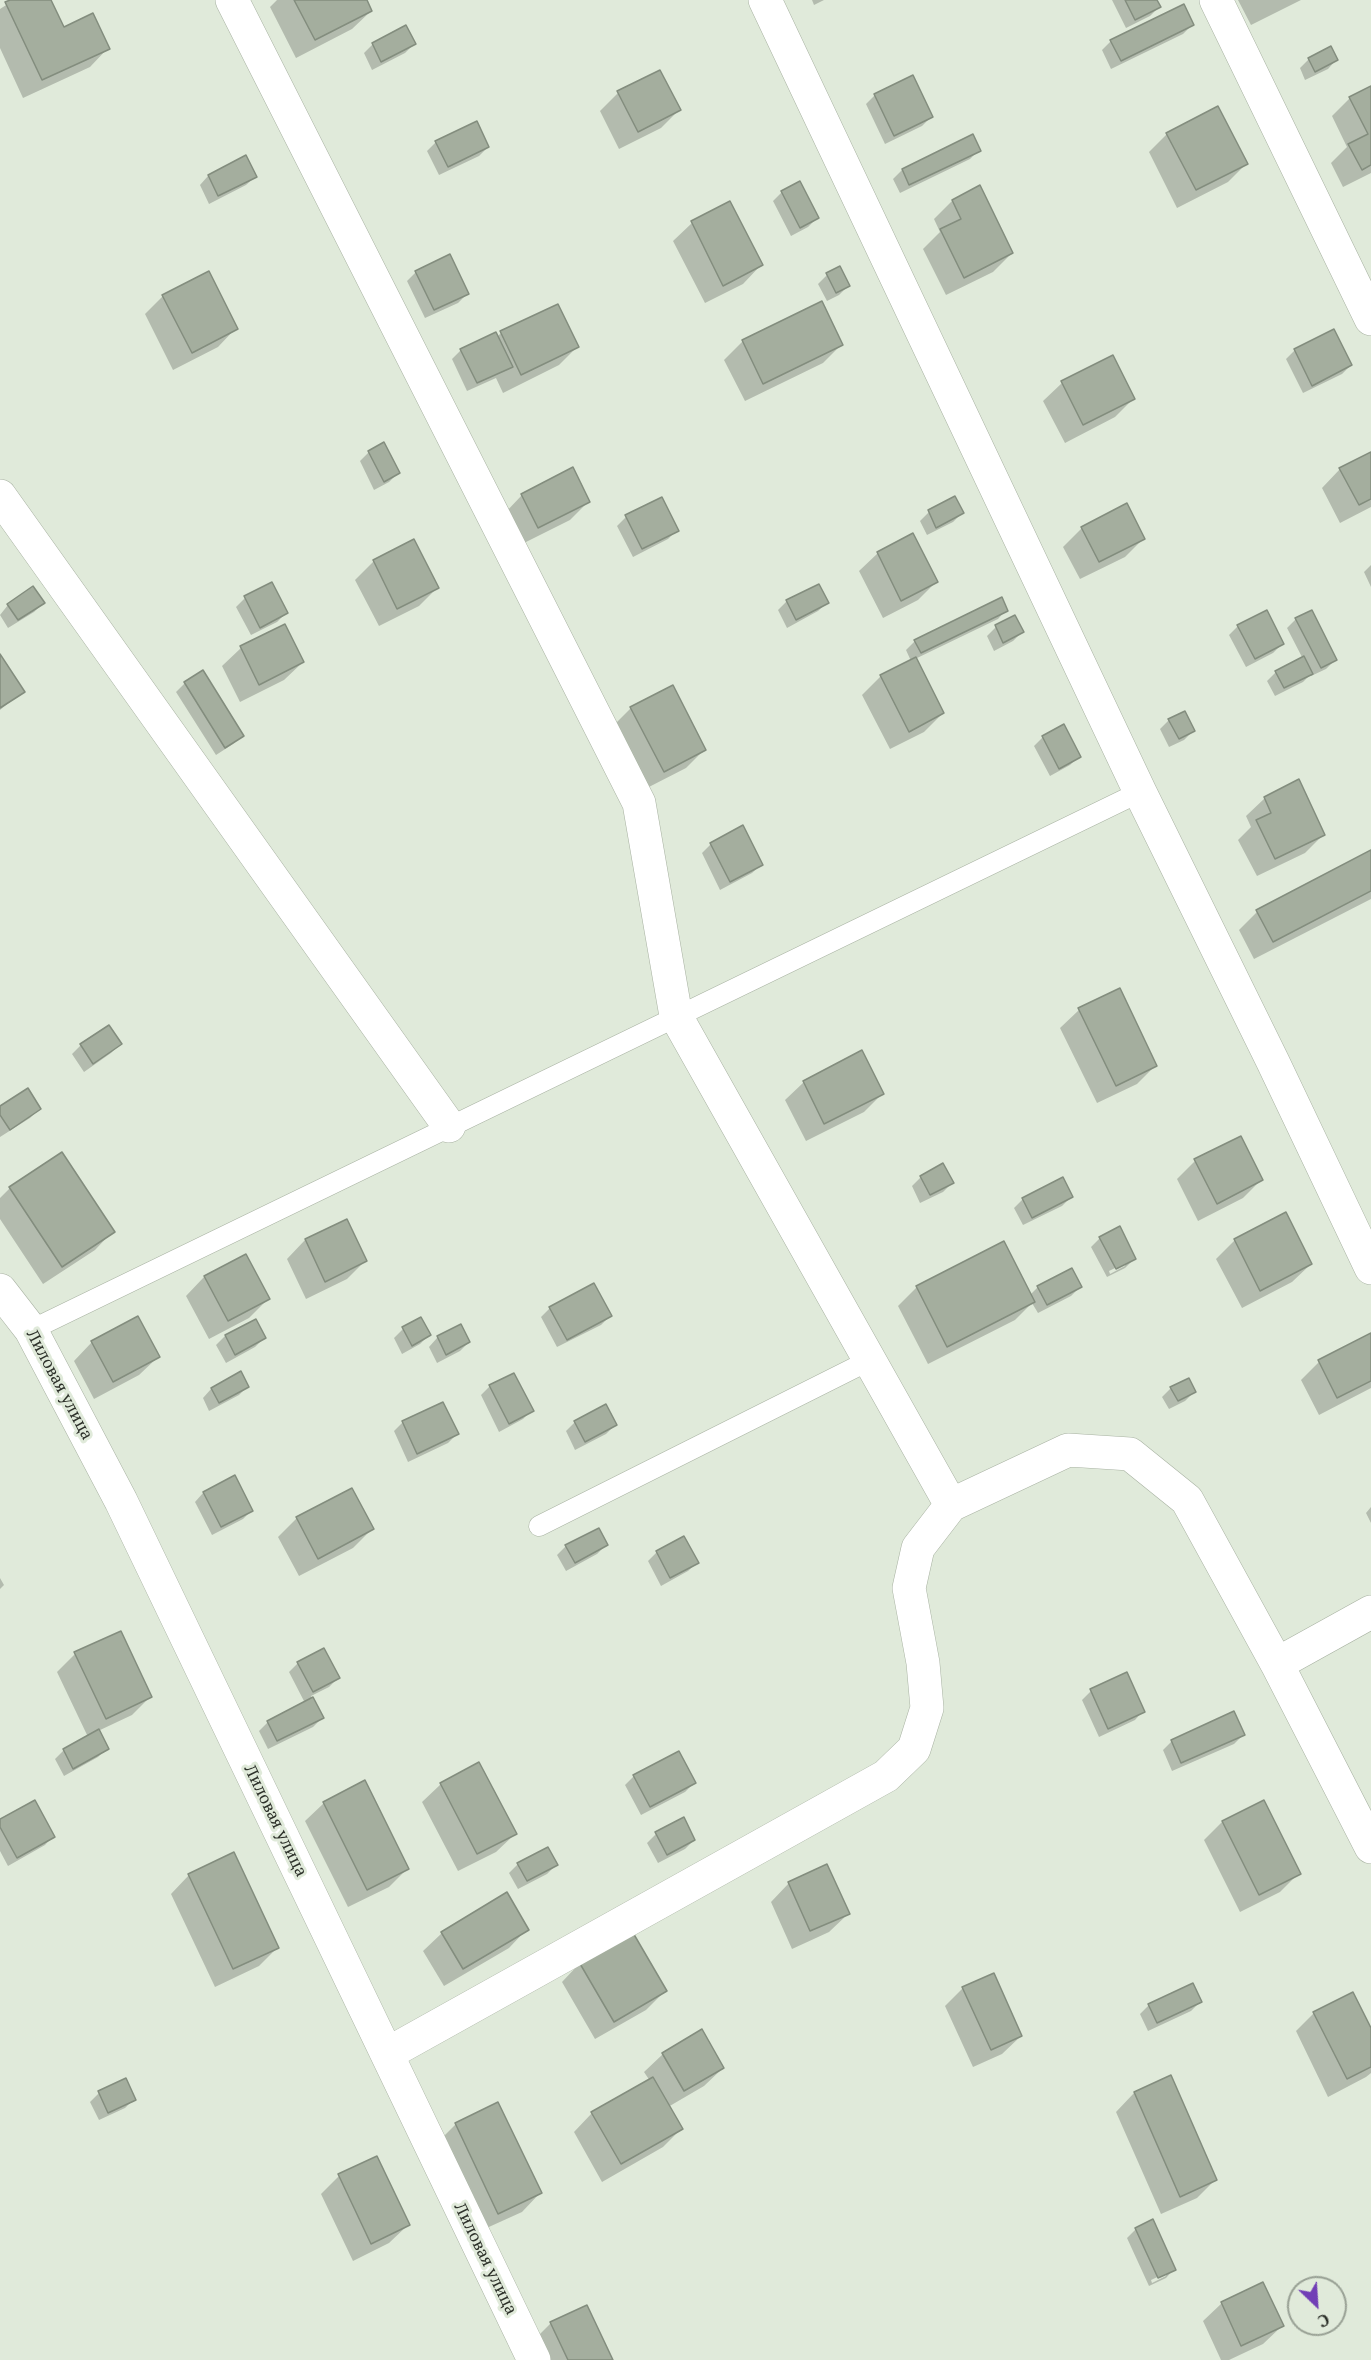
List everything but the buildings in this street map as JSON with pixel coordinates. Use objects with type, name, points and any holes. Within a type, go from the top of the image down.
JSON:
[{"type":"street","points":[[232,0],[639,803],[676,1016],[951,1505]]},
{"type":"street","points":[[765,0],[1140,792],[1368,1254]]},
{"type":"street","points":[[1216,0],[1371,319]]},
{"type":"street","points":[[0,496],[449,1126]]},
{"type":"street","name":"Лиловая улица","points":[[0,1290],[31,1330],[121,1501],[534,2360]]},
{"type":"street","points":[[387,2054],[886,1776],[914,1749],[927,1708],[923,1663],[909,1588],[918,1548],[951,1505],[1068,1450],[1130,1454],[1187,1500],[1277,1664],[1371,1847]]},
{"type":"street","points":[[1277,1664],[1371,1611]]},
{"type":"lane","points":[[31,1330],[1140,792]]},
{"type":"lane","points":[[539,1526],[870,1360]]}]
